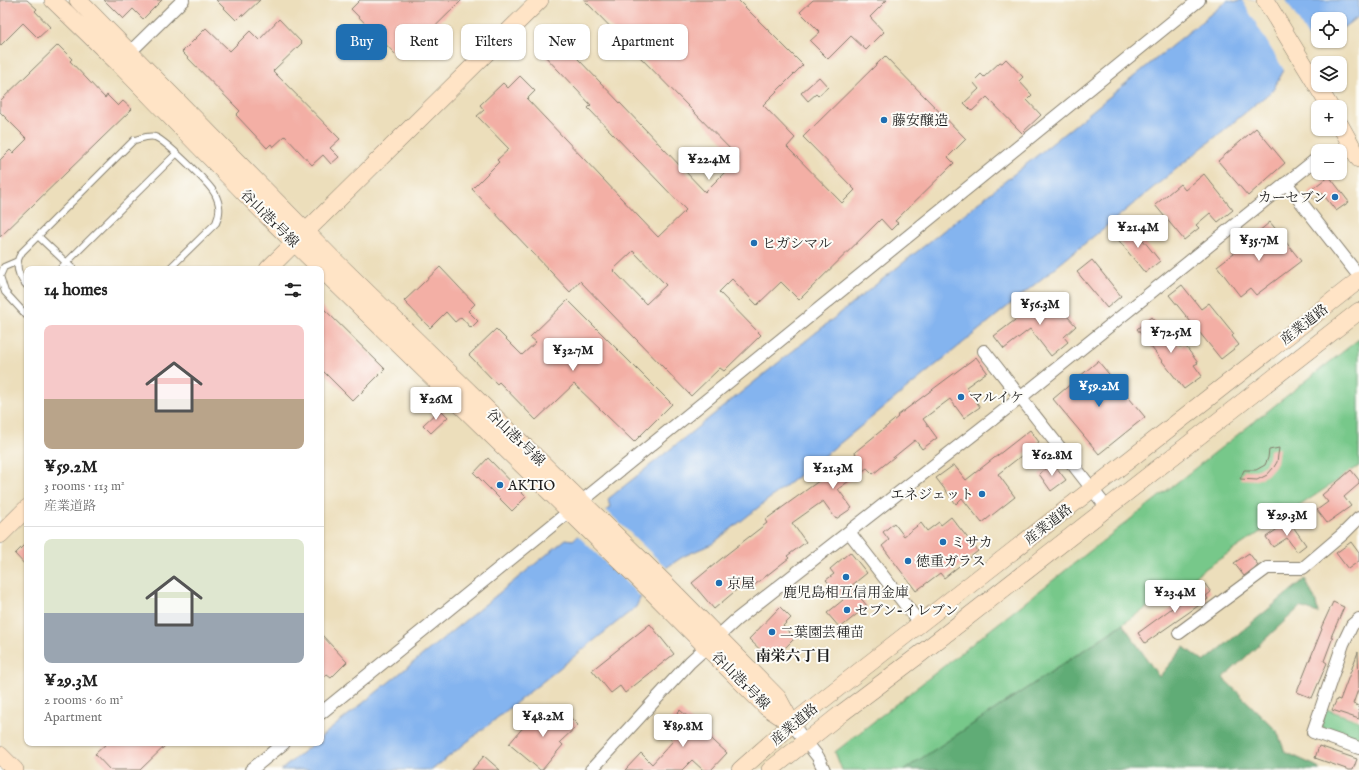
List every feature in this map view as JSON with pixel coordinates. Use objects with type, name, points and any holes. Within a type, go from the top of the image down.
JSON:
[{"type":"street","name":"谷山港1号線","points":[[53,0],[124,58]]},
{"type":"street","name":"谷山港1号線","points":[[78,0],[124,58],[300,237],[659,587],[713,643],[766,707],[792,724]]},
{"type":"street","points":[[124,58],[183,0]]},
{"type":"street","points":[[271,266],[540,0]]},
{"type":"street","points":[[324,711],[1199,0]]},
{"type":"street","points":[[1265,0],[1326,100]]},
{"type":"street","points":[[1346,136],[1359,159]]},
{"type":"street","points":[[591,770],[690,662],[713,643],[736,620],[1020,398],[1311,163]]},
{"type":"street","points":[[1286,183],[1359,276]]},
{"type":"street","name":"産業道路","points":[[740,770],[792,724],[921,625],[1359,280]]},
{"type":"street","name":"産業道路","points":[[770,770],[1359,311]]},
{"type":"street","points":[[984,351],[1107,508]]},
{"type":"street","points":[[0,535],[24,511]]},
{"type":"street","points":[[1179,633],[1267,568],[1303,568],[1343,534],[1359,518]]},
{"type":"street","points":[[849,532],[921,625]]},
{"type":"street","points":[[1359,619],[1352,625],[1343,644],[1313,732],[1359,748]]},
{"type":"street","points":[[792,724],[818,757],[824,770]]},
{"type":"street","points":[[251,770],[280,746]]},
{"type":"street","points":[[0,754],[15,770]]},
{"type":"lane","points":[[24,283],[18,271],[18,261],[22,252],[134,140],[145,137],[154,137],[164,142],[209,185],[215,194],[220,214],[216,223],[172,266]]},
{"type":"lane","points":[[63,266],[176,154]]},
{"type":"lane","points":[[38,236],[71,266]]},
{"type":"lane","points":[[18,261],[4,267],[0,276],[5,292],[24,313]]},
{"type":"green space","points":[[1359,339],[1359,466],[904,770],[842,770],[835,752]]},
{"type":"green space","points":[[1305,579],[1316,602],[1318,613],[1300,607],[1223,678],[1277,731],[1285,752],[1316,766],[1320,770],[904,770],[1123,624],[1159,677],[1184,647],[1204,662]]},
{"type":"green space","points":[[1326,709],[1359,721],[1359,742],[1324,729],[1321,725]]},
{"type":"water","points":[[1228,0],[1237,2],[1240,0],[1359,0],[1359,16],[1347,25],[1347,12],[1311,12],[1311,47],[1290,59],[1273,90],[844,440],[712,544],[684,556],[649,579],[636,607],[432,770],[281,770],[310,746],[324,746],[324,735],[566,539],[573,540],[610,507],[608,499],[1044,150]]},
{"type":"pier","points":[[1242,0],[1286,0],[1311,42],[1311,48],[1312,48],[1291,60],[1285,72]]},
{"type":"pier","points":[[606,510],[668,569],[650,581],[642,598],[576,534]]},
{"type":"building","points":[[0,0],[27,0],[37,9],[35,11],[50,27],[38,38],[23,23],[0,46]]},
{"type":"building","points":[[104,0],[162,0],[143,19],[133,9],[123,19]]},
{"type":"building","points":[[216,0],[260,0],[243,16],[242,14],[236,20]]},
{"type":"building","points":[[360,0],[462,0],[438,24],[395,24],[395,54],[387,46],[387,24],[366,24],[351,9]]},
{"type":"building","points":[[584,0],[738,0],[803,65],[763,105],[795,138],[787,147],[842,203],[855,190],[803,137],[885,56],[966,139],[948,157],[954,163],[895,221],[898,223],[891,230],[881,219],[799,300],[781,282],[757,305],[732,279],[719,292],[761,335],[724,371],[720,368],[691,396],[580,281],[570,292],[472,189],[499,162],[497,160],[509,149],[477,116],[484,110],[480,105],[503,83],[508,88],[520,76],[535,91],[527,99],[658,237],[686,210],[588,108],[591,105],[549,60],[579,60],[705,192],[739,158],[643,60],[688,60],[688,24],[608,24]],"holes":[[[633,251],[666,285],[646,304],[613,270]]]},
{"type":"building","points":[[813,0],[887,0],[870,17],[884,32],[866,50],[851,36],[828,59],[810,41],[820,32],[800,12]]},
{"type":"building","points":[[279,19],[302,43],[273,71],[340,139],[330,148],[339,157],[331,164],[323,155],[312,165],[285,136],[273,147],[271,144],[267,148],[236,115],[240,111],[182,52],[206,28],[230,51],[250,31],[259,40]]},
{"type":"building","points":[[58,45],[72,59],[70,61],[105,98],[107,95],[118,106],[123,101],[132,109],[0,237],[0,160],[10,150],[13,153],[27,139],[0,112],[0,101]]},
{"type":"building","points":[[1006,59],[1023,77],[1019,81],[1032,95],[1027,100],[1041,115],[1022,133],[987,97],[972,111],[964,103],[979,89],[973,82],[981,74],[984,77],[1000,62],[1002,63]]},
{"type":"building","points":[[819,77],[828,87],[818,96],[816,94],[808,101],[801,93]]},
{"type":"building","points":[[1256,128],[1285,163],[1248,196],[1218,161]]},
{"type":"building","points":[[1204,174],[1233,210],[1218,222],[1210,213],[1196,225],[1199,228],[1184,240],[1155,205],[1180,184],[1185,190]]},
{"type":"building","name":"カーセブン","points":[[1324,180],[1332,180],[1349,202],[1336,211],[1322,193],[1314,200],[1308,192]]},
{"type":"building","points":[[1270,222],[1301,261],[1256,295],[1250,288],[1240,296],[1217,266],[1247,243],[1246,242]]},
{"type":"building","points":[[1131,225],[1160,261],[1145,273],[1116,237]]},
{"type":"building","points":[[1092,260],[1121,296],[1107,308],[1077,272]]},
{"type":"building","points":[[440,267],[475,304],[468,311],[478,321],[471,328],[461,317],[455,322],[446,312],[430,328],[404,301]]},
{"type":"building","points":[[1182,285],[1201,309],[1209,303],[1234,334],[1232,336],[1239,345],[1221,359],[1169,295]]},
{"type":"building","points":[[1048,295],[1076,326],[1064,337],[1068,342],[1051,356],[1030,329],[1004,349],[994,336]]},
{"type":"building","points":[[568,300],[672,404],[634,442],[574,384],[536,420],[499,382],[497,384],[469,355],[496,329],[522,355],[536,342],[530,337]]},
{"type":"building","points":[[324,309],[385,369],[353,401],[324,372]]},
{"type":"building","points":[[1151,317],[1173,343],[1176,341],[1180,347],[1184,344],[1198,363],[1194,365],[1202,376],[1184,389],[1137,329]]},
{"type":"building","points":[[976,357],[987,372],[966,387],[980,407],[964,418],[950,399],[923,419],[937,438],[922,449],[915,440],[873,474],[867,468],[838,489],[852,508],[836,519],[823,501],[792,523],[806,542],[787,556],[789,558],[752,587],[747,581],[714,609],[692,583],[767,523],[765,520],[856,454],[855,452],[898,417],[897,416]]},
{"type":"building","points":[[1098,361],[1145,417],[1099,454],[1053,399]]},
{"type":"building","points":[[440,409],[448,417],[431,433],[423,425]]},
{"type":"building","points":[[1030,430],[1039,442],[998,474],[1015,497],[982,523],[962,498],[956,504],[936,478],[954,465],[966,480]]},
{"type":"building","points":[[1279,448],[1277,462],[1267,475],[1257,480],[1240,479],[1244,470],[1256,470],[1265,465],[1269,450]]},
{"type":"building","name":"AKTIO","points":[[488,458],[526,497],[512,511],[474,473]]},
{"type":"building","points":[[1053,463],[1066,480],[1051,491],[1039,474]]},
{"type":"building","points":[[1351,470],[1359,480],[1359,484],[1344,497],[1351,506],[1327,523],[1317,510],[1328,502],[1322,495]]},
{"type":"building","points":[[951,517],[978,551],[944,578],[940,573],[916,591],[882,546],[889,540],[883,532],[894,523],[904,536],[921,523],[927,531],[939,522],[941,525]]},
{"type":"building","points":[[1289,521],[1306,545],[1297,552],[1287,538],[1273,547],[1266,537]]},
{"type":"building","points":[[1351,542],[1359,553],[1359,561],[1348,569],[1336,553]]},
{"type":"building","points":[[24,545],[24,564],[15,554]]},
{"type":"building","points":[[850,552],[867,573],[851,586],[867,606],[840,628],[827,613],[843,600],[826,580],[834,574],[830,569]]},
{"type":"building","points":[[1249,553],[1258,565],[1244,576],[1234,563]]},
{"type":"building","points":[[1205,584],[1211,592],[1206,596],[1208,599],[1145,643],[1138,633]]},
{"type":"building","points":[[1333,602],[1344,607],[1331,637],[1333,637],[1324,661],[1327,663],[1312,698],[1297,692],[1322,629],[1321,628]]},
{"type":"building","name":"二葉園芸種苗","points":[[780,607],[791,618],[783,626],[795,638],[772,661],[749,639]]},
{"type":"building","points":[[650,624],[674,654],[625,693],[620,686],[611,693],[592,670]]},
{"type":"building","points":[[324,637],[347,662],[331,678],[327,675],[324,677]]},
{"type":"building","points":[[1358,652],[1359,687],[1353,704],[1359,706],[1359,719],[1332,710],[1337,699],[1340,700]]},
{"type":"building","points":[[560,707],[578,725],[560,742],[563,745],[542,770],[540,770],[509,744],[531,718],[541,726]]},
{"type":"building","points":[[680,710],[727,753],[711,770],[703,770],[692,760],[682,770],[625,770],[641,753],[652,764],[673,741],[660,730]]},
{"type":"building","points":[[104,746],[165,746],[140,770],[110,770],[95,754]]},
{"type":"building","points":[[1319,746],[1357,759],[1353,770],[1349,770],[1315,758]]},
{"type":"building","points":[[484,756],[500,770],[472,770]]},
{"type":"place","name":"藤安醸造","points":[[884,120]]},
{"type":"place","name":"カーセブン","points":[[1335,197]]},
{"type":"place","name":"ヒガシマル","points":[[754,243]]},
{"type":"place","name":"マルイケ","points":[[961,397]]},
{"type":"place","name":"AKTIO","points":[[500,485]]},
{"type":"place","name":"エネジェット","points":[[982,494]]},
{"type":"place","name":"ミサカ","points":[[943,542]]},
{"type":"place","name":"徳重ガラス","points":[[908,561]]},
{"type":"place","name":"鹿児島相互信用金庫","points":[[846,577]]},
{"type":"place","name":"京屋","points":[[719,583]]},
{"type":"place","name":"セブン-イレブン","points":[[847,610]]},
{"type":"place","name":"二葉園芸種苗","points":[[772,632]]},
{"type":"district","name":"南栄六丁目","points":[[793,656]]}]
